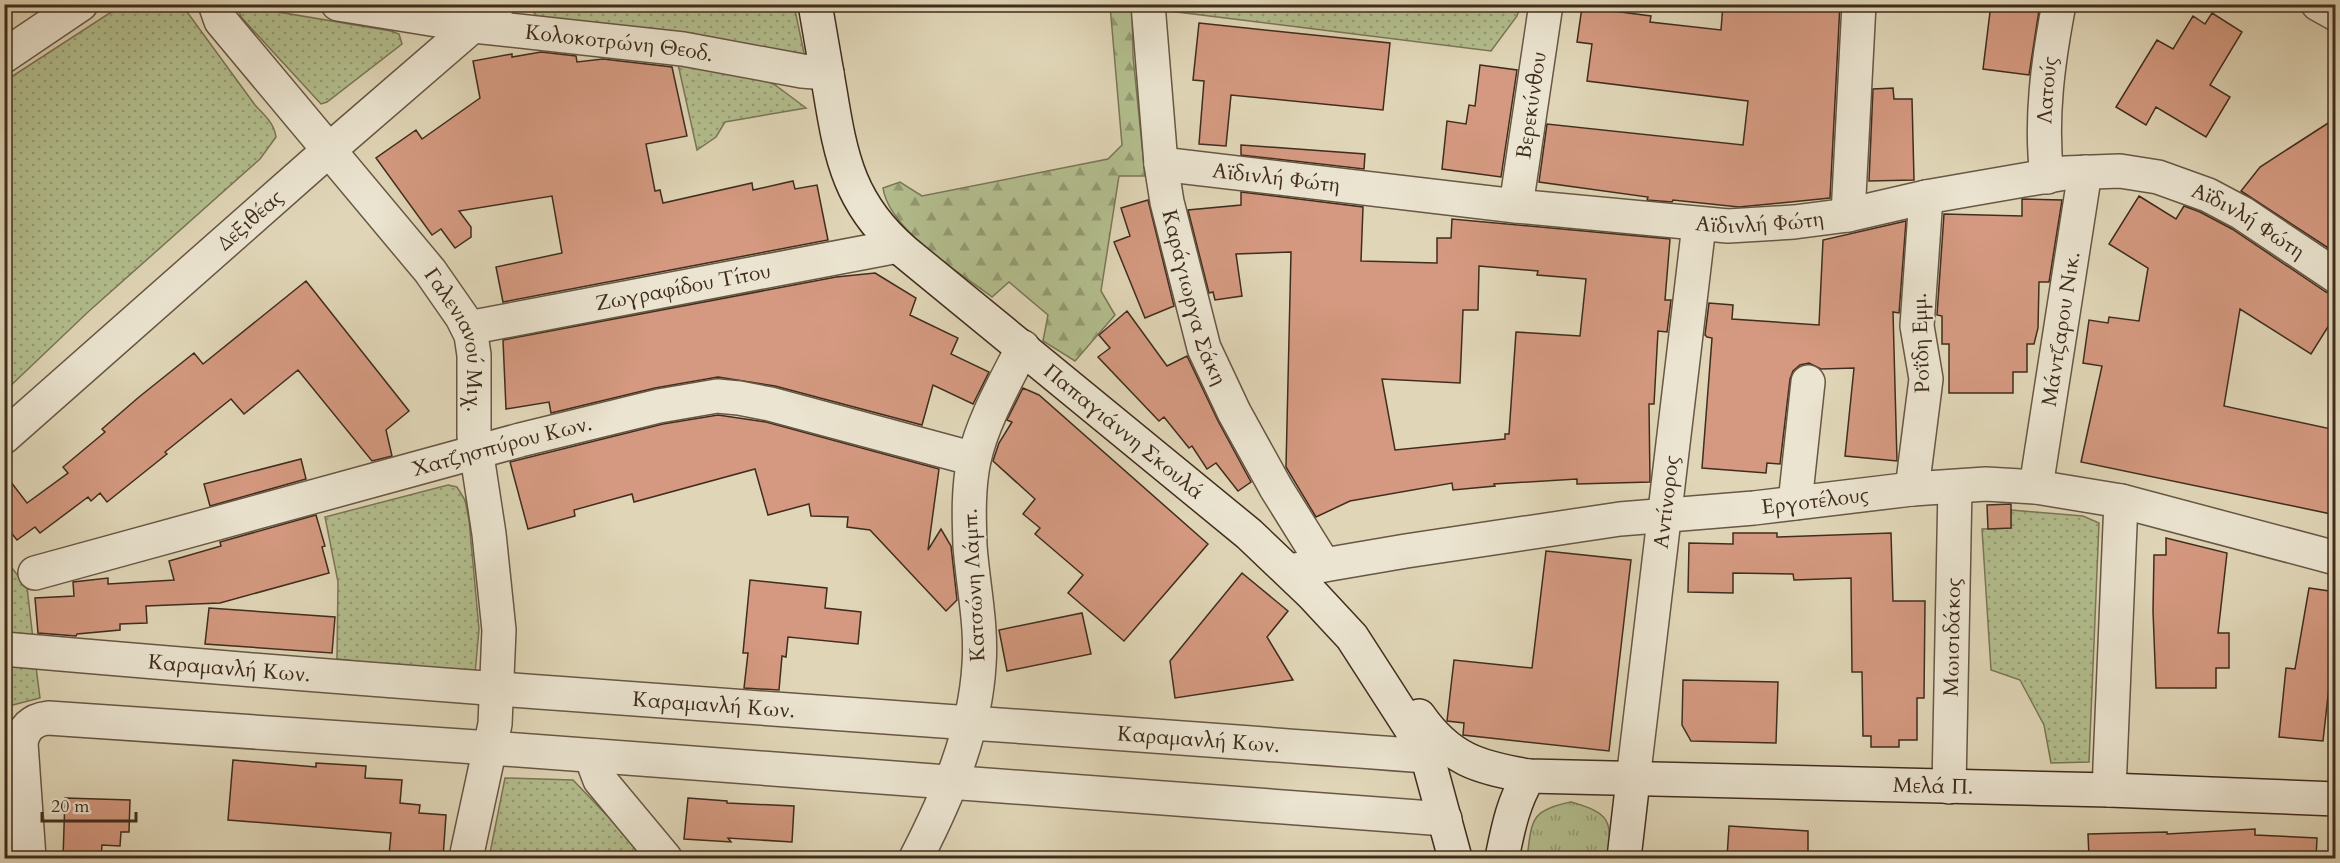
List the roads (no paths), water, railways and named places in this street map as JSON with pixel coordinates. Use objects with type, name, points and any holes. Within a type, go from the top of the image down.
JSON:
[{"type":"street","points":[[4,56],[81,4]]},
{"type":"street","name":"Γαλενιανού Μιχ.","points":[[215,4],[221,21],[430,271],[468,328],[474,355],[473,408],[476,453],[496,592],[499,630],[498,690],[491,748],[466,858]]},
{"type":"street","name":"Κολοκοτρώνη Θεοδ.","points":[[338,4],[474,26],[683,49],[802,71],[827,73]]},
{"type":"street","name":"Δεξιθέας","points":[[4,437],[498,4]]},
{"type":"street","name":"Παπαγιάννη Σκουλά","points":[[815,4],[840,148],[850,178],[866,210],[898,246],[1249,534],[1290,571],[1334,617],[1364,655],[1410,727],[1425,756],[1455,858]]},
{"type":"street","name":"Καράγιωργα Σάκη","points":[[1149,4],[1161,164],[1173,230],[1204,348],[1234,411],[1276,488],[1324,565]]},
{"type":"street","name":"Βερεκύνθου","points":[[1516,206],[1546,4]]},
{"type":"street","points":[[1848,215],[1859,4]]},
{"type":"street","name":"Λατούς","points":[[2047,177],[2044,118],[2059,4]]},
{"type":"street","points":[[2318,4],[2336,14]]},
{"type":"street","name":"Αϊδινλή Φώτη","points":[[1161,164],[1516,206],[1728,226],[1848,215],[1926,197],[2047,177],[2085,172],[2120,171],[2158,177],[2208,195],[2242,213],[2334,271]]},
{"type":"street","name":"Μάντζαρου Νικ.","points":[[2036,487],[2085,172]]},
{"type":"street","name":"Ροΐδη Εμμ.","points":[[1912,489],[1926,379],[1917,326],[1926,197]]},
{"type":"street","name":"Αντίνορος","points":[[1624,858],[1699,225]]},
{"type":"street","name":"Ζωγραφίδου Τίτου","points":[[468,328],[898,246]]},
{"type":"street","name":"Κατσώνη Λάμπ.","points":[[916,858],[951,781],[970,722],[978,679],[980,648],[969,523],[974,459],[991,411],[1023,347]]},
{"type":"street","points":[[1795,503],[1808,382]]},
{"type":"street","name":"Χατζησπύρου Κων.","points":[[35,573],[618,416],[717,396],[770,404],[974,459]]},
{"type":"street","name":"Εργοτέλους","points":[[1290,571],[1531,532],[1665,514],[1795,503],[1912,489],[1986,484],[2036,487],[2121,501],[2336,558]]},
{"type":"street","name":"Μωισιδάκος","points":[[1949,787],[1955,487]]},
{"type":"street","points":[[2109,790],[2121,501]]},
{"type":"street","name":"Καραμανλή Κων.","points":[[4,649],[498,690],[1425,756]]},
{"type":"street","name":"Μελά Π.","points":[[1364,655],[1376,662],[1395,683],[1430,731],[1447,749],[1484,767],[1529,776],[2109,790],[2336,799]]},
{"type":"street","points":[[29,858],[21,752],[26,729],[40,719],[69,718],[1445,819]]},
{"type":"street","points":[[596,756],[594,767],[600,780],[665,858]]},
{"type":"street","points":[[1502,858],[1512,811],[1529,776]]}]
